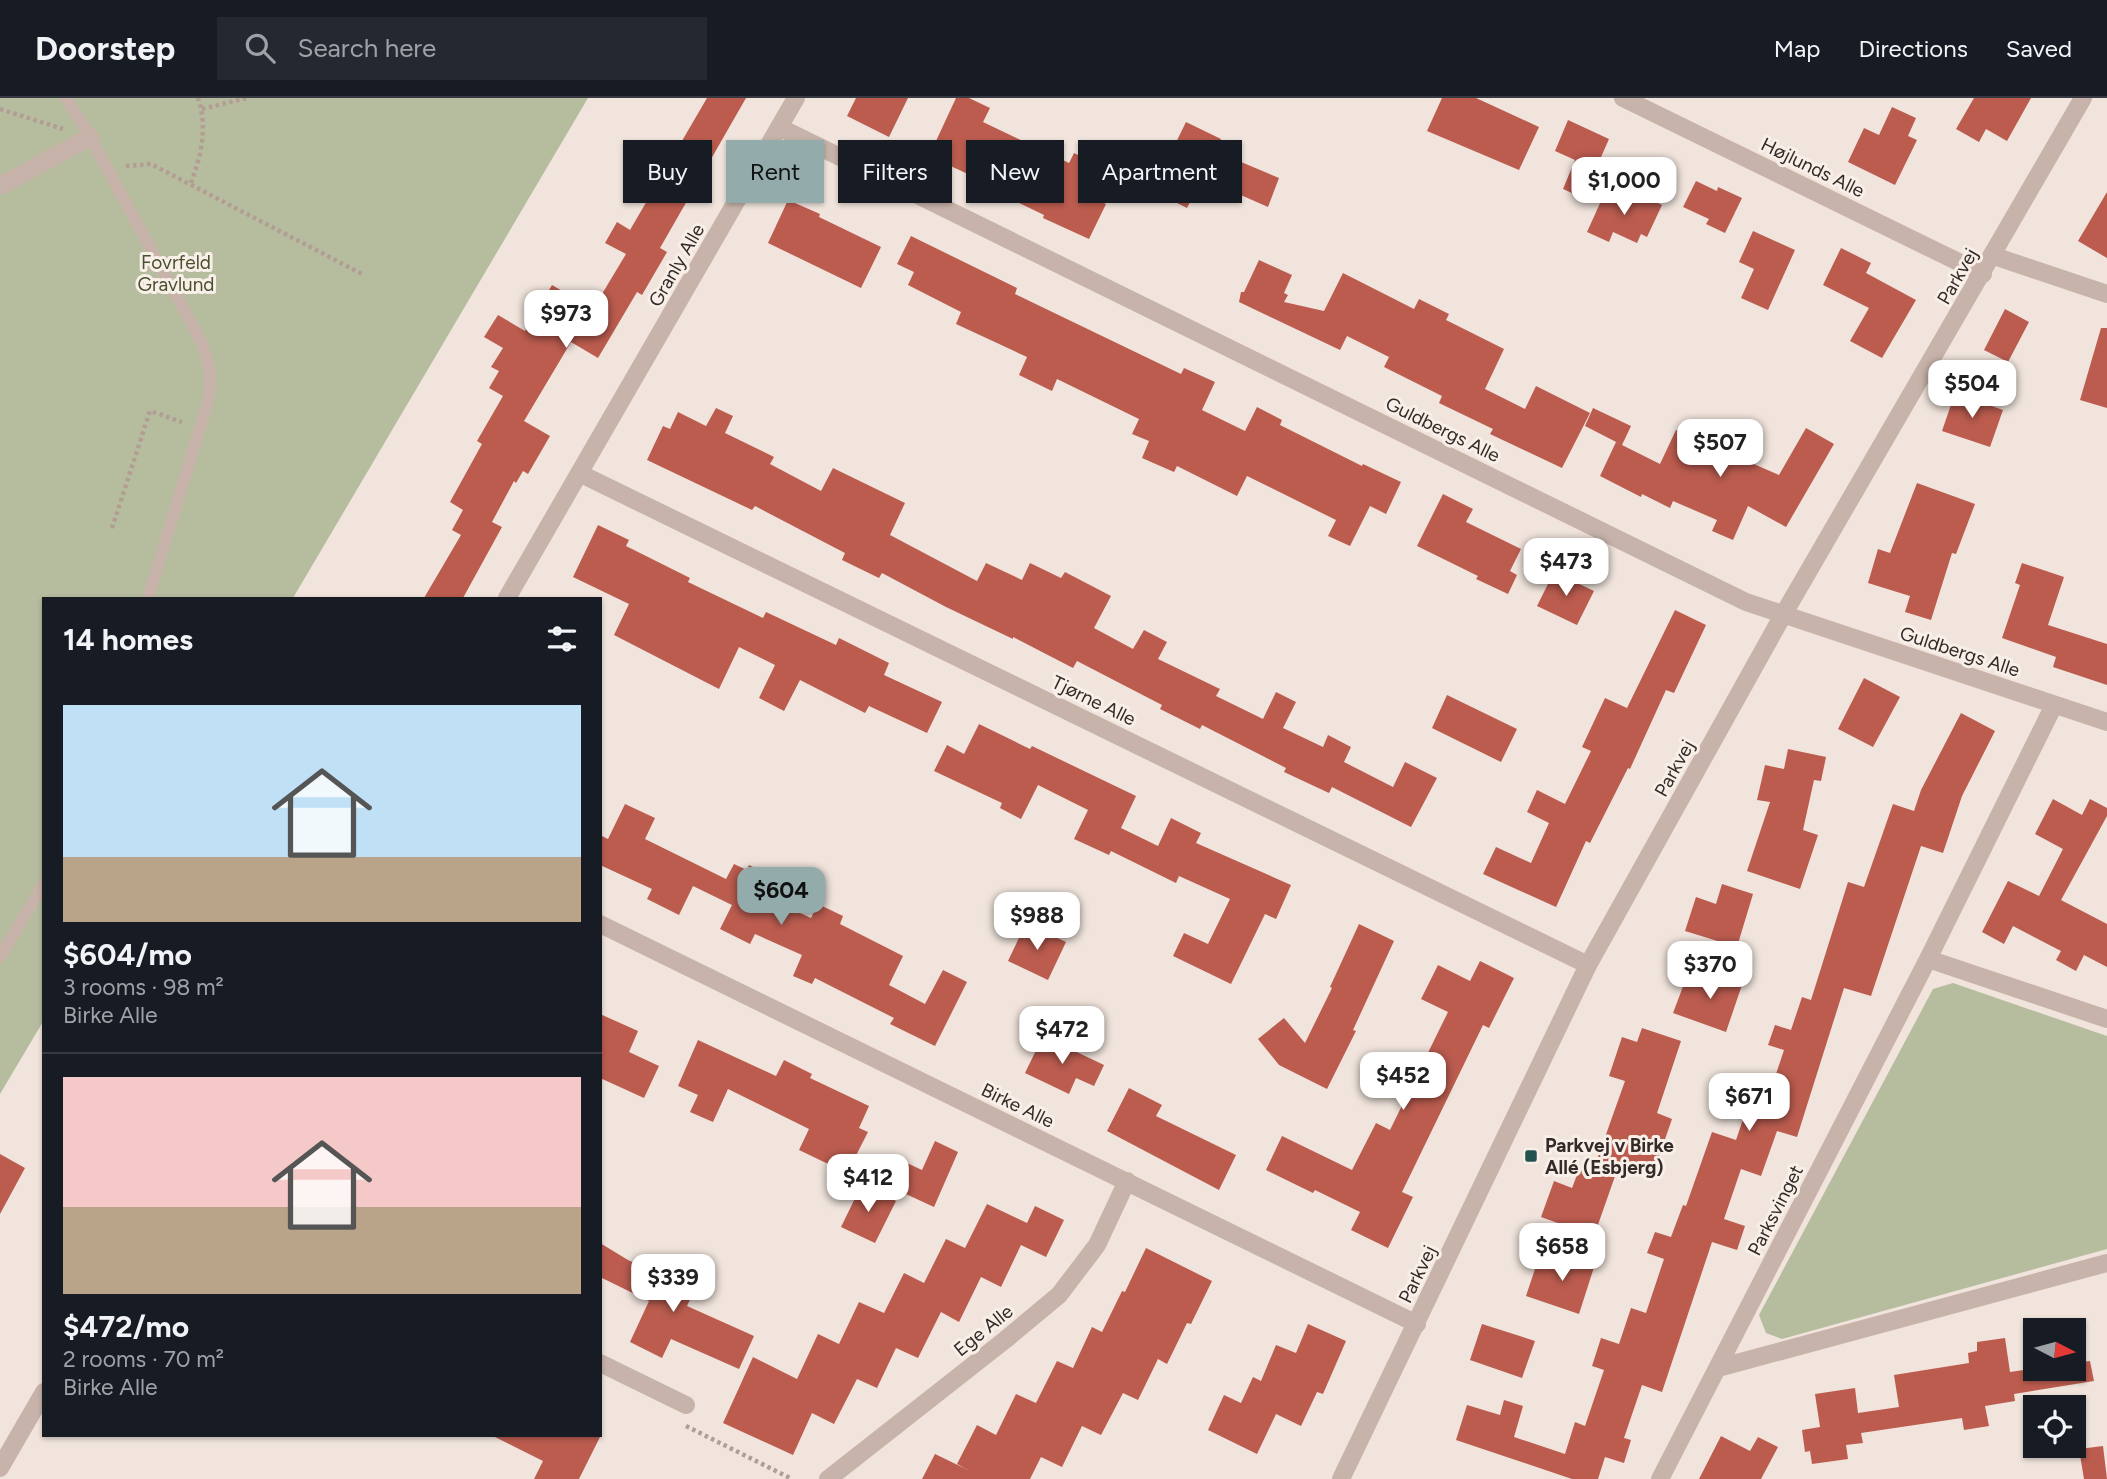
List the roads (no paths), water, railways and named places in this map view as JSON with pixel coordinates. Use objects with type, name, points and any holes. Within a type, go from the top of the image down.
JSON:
[{"type":"street","name":"Granly Alle","points":[[508,597],[796,98]]},
{"type":"street","name":"Højlunds Alle","points":[[1623,98],[1983,274]]},
{"type":"street","name":"Parkvej","points":[[1341,1479],[1588,965],[1783,615],[1994,256],[2083,98]]},
{"type":"street","name":"Guldbergs Alle","points":[[779,127],[1746,602],[2107,722]]},
{"type":"street","points":[[0,186],[90,137]]},
{"type":"street","points":[[1994,256],[2107,294]]},
{"type":"street","name":"Tjørne Alle","points":[[580,474],[1588,965]]},
{"type":"street","name":"Parksvinget","points":[[1660,1479],[1928,959],[2054,705]]},
{"type":"street","name":"Birke Alle","points":[[602,925],[1417,1324]]},
{"type":"street","points":[[1928,959],[2107,1019]]},
{"type":"street","name":"Ege Alle","points":[[828,1479],[1059,1295],[1097,1245],[1127,1181]]},
{"type":"street","points":[[1718,1368],[2107,1263]]},
{"type":"street","points":[[602,1364],[682,1403]]},
{"type":"street","points":[[0,1468],[42,1395]]},
{"type":"lane","points":[[66,98],[202,343],[210,371],[209,398],[148,597]]},
{"type":"lane","points":[[0,957],[42,886]]},
{"type":"place","name":"Parkvej v Birke Allé (Esbjerg)","points":[[1531,1156]]},
{"type":"park label","name":"Fovrfeld Gravlund","points":[[176,273]]}]
